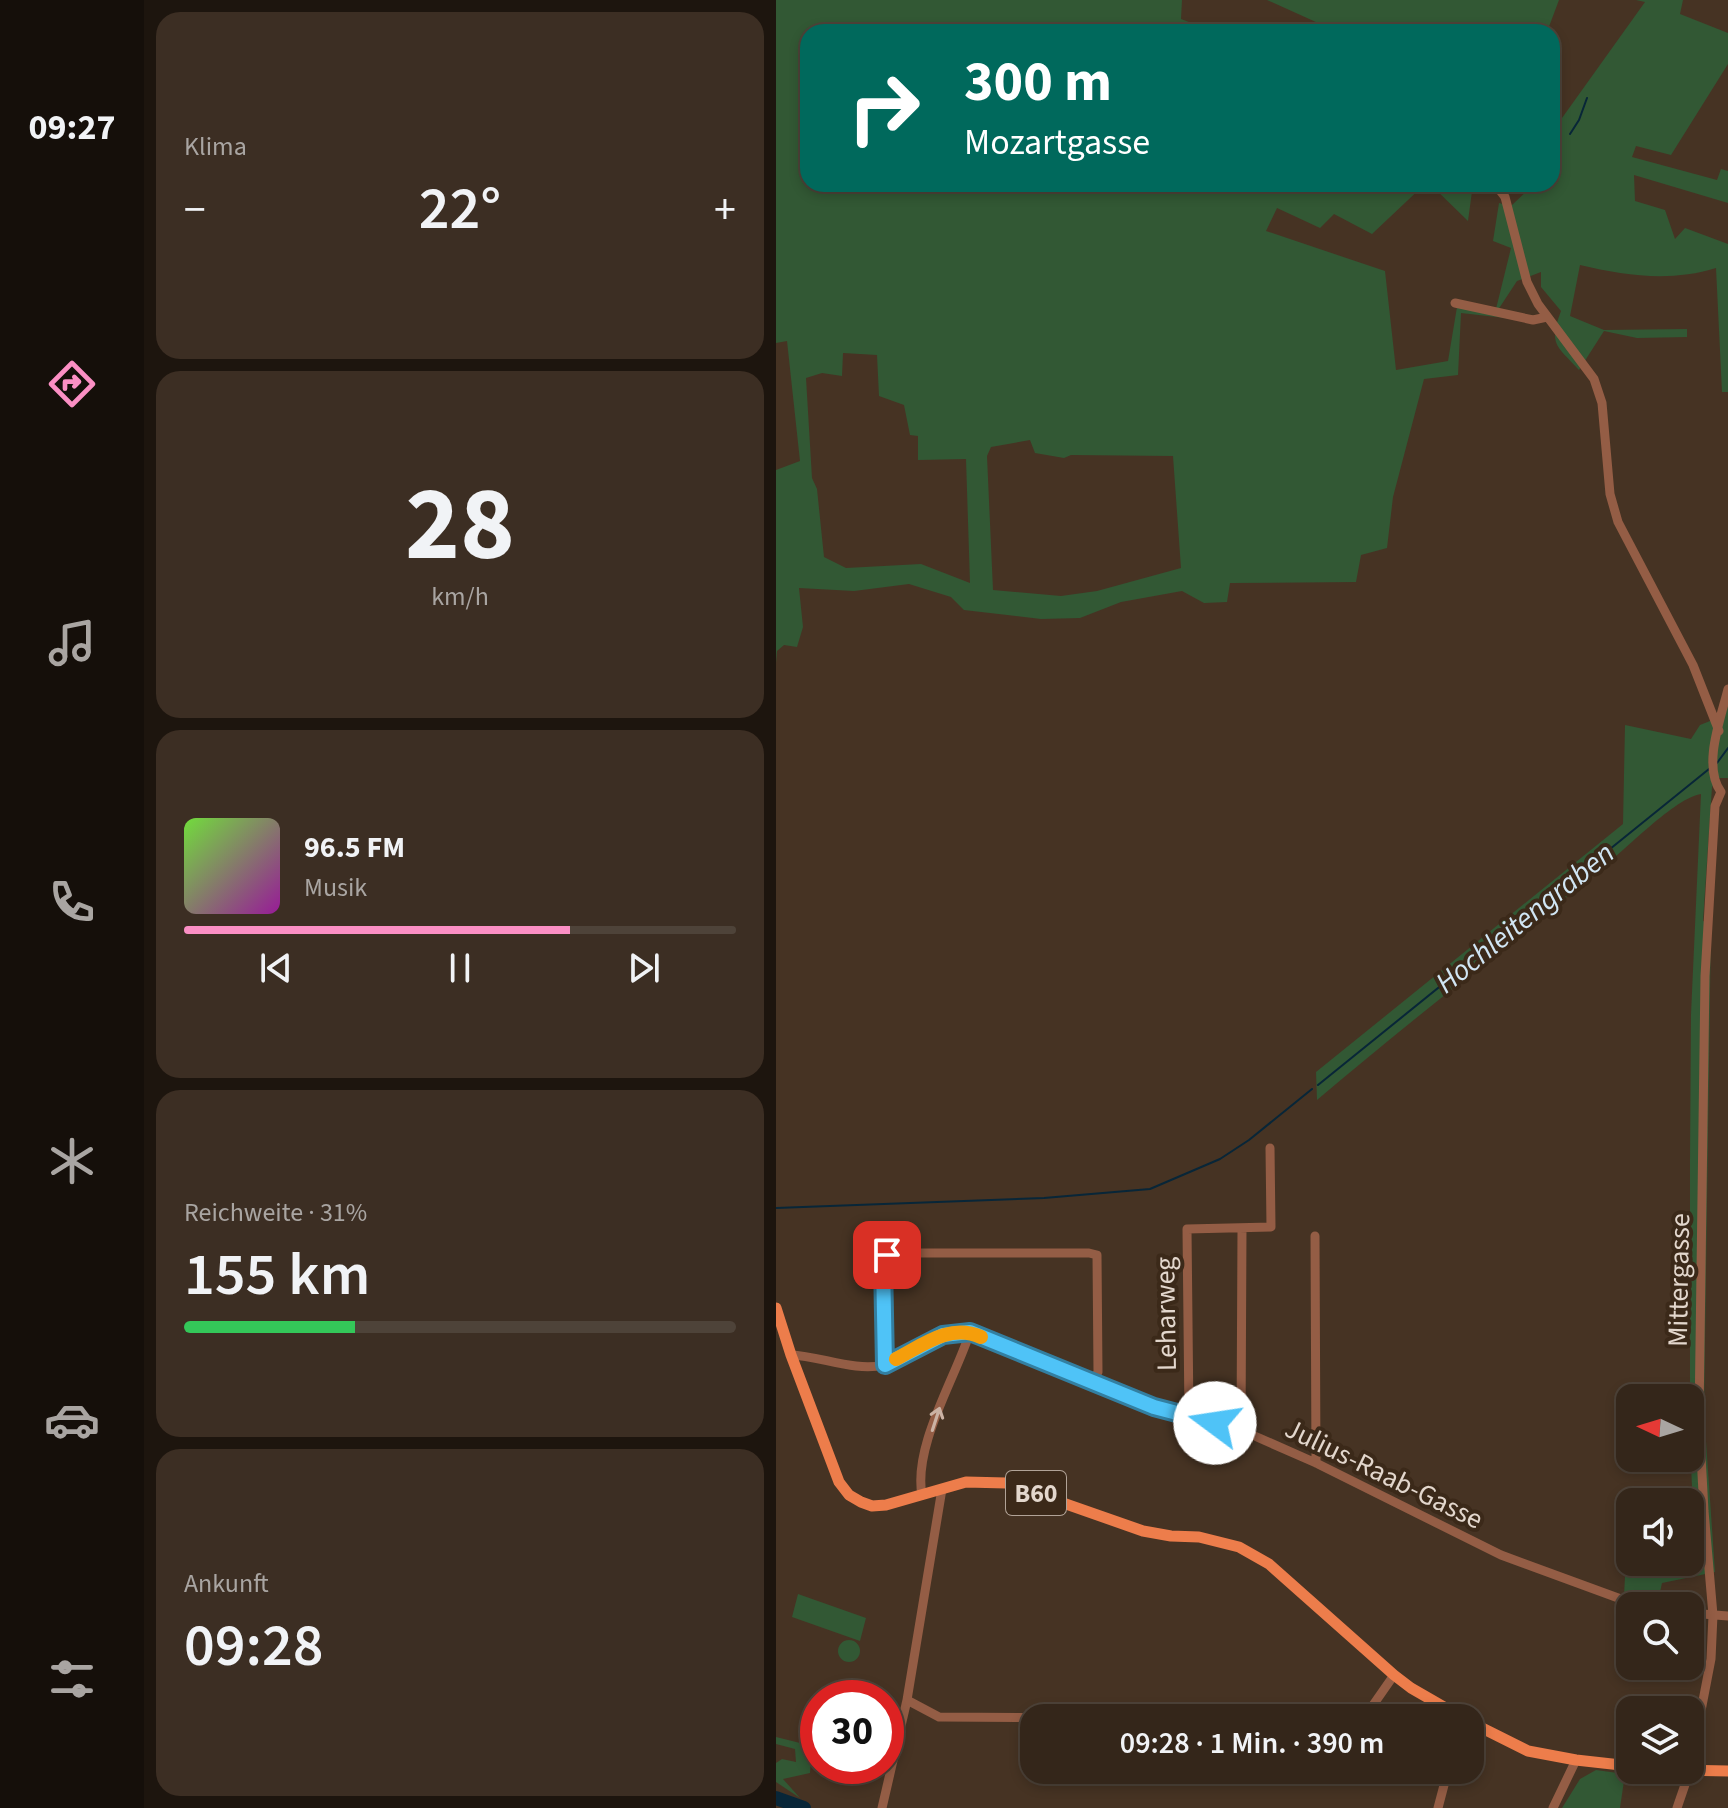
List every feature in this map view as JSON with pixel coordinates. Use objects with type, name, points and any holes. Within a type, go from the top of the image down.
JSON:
[{"type":"main road","name":"B60","points":[[776,1308],[832,1467],[849,1495],[872,1506],[886,1505],[975,1481],[1006,1483],[1143,1531],[1207,1538],[1239,1547],[1269,1564],[1394,1675],[1439,1704]]},
{"type":"main road","points":[[1484,1729],[1528,1751],[1616,1764]]},
{"type":"main road","points":[[1704,1770],[1728,1771]]},
{"type":"street","points":[[1501,192],[1527,282],[1547,317],[1594,379],[1602,403],[1610,494],[1618,522],[1707,698],[1719,731]]},
{"type":"street","points":[[1455,303],[1533,320],[1547,317]]},
{"type":"street","name":"Mittergasse","points":[[1703,1696],[1711,1659],[1713,1615],[1699,1419],[1705,976],[1715,806],[1725,790],[1712,767],[1728,689]]},
{"type":"street","points":[[1707,698],[1724,703]]},
{"type":"street","name":"Leharweg","points":[[1189,1416],[1187,1229],[1271,1227],[1270,1148]]},
{"type":"street","points":[[1241,1430],[1242,1228]]},
{"type":"street","points":[[1315,1236],[1316,1463]]},
{"type":"street","points":[[885,1365],[883,1263],[887,1255],[1089,1253],[1097,1255],[1098,1274],[1098,1372],[1091,1384]]},
{"type":"street","points":[[791,1355],[866,1367],[885,1365],[943,1335],[970,1332],[936,1415],[921,1472],[922,1495]]},
{"type":"street","name":"Julius-Raab-Gasse","points":[[970,1332],[1091,1384],[1154,1407],[1241,1430],[1316,1463],[1501,1555],[1616,1597]]},
{"type":"street","points":[[882,1808],[907,1700],[942,1489]]},
{"type":"street","points":[[1704,1614],[1728,1616]]},
{"type":"street","points":[[1374,1704],[1394,1675]]},
{"type":"street","points":[[907,1700],[939,1717],[1020,1718]]},
{"type":"street","points":[[1553,1808],[1576,1760]]},
{"type":"street","points":[[1438,1808],[1444,1784]]},
{"type":"street","name":"Mittergasse","points":[[1677,1808],[1683,1784]]},
{"type":"green space","points":[[776,0],[1182,0],[1181,19],[1194,24],[800,24],[800,192],[1417,192],[1372,234],[1334,214],[1320,228],[1277,208],[1266,231],[1385,271],[1396,370],[1448,361],[1457,307],[1495,313],[1511,248],[1493,241],[1499,203],[1511,206],[1526,192],[1560,192],[1560,121],[1645,2],[1636,0],[1683,0],[1680,14],[1728,33],[1728,64],[1671,155],[1636,146],[1632,157],[1717,180],[1721,169],[1728,171],[1728,203],[1634,175],[1635,201],[1665,210],[1675,239],[1685,228],[1728,244],[1728,392],[1722,392],[1716,268],[1682,275],[1648,276],[1580,265],[1570,316],[1604,330],[1687,329],[1687,337],[1637,338],[1604,331],[1579,370],[1557,344],[1555,331],[1561,311],[1541,287],[1541,272],[1517,281],[1496,313],[1514,319],[1461,313],[1458,375],[1424,379],[1393,497],[1387,548],[1361,555],[1356,582],[1230,583],[1227,602],[1204,603],[1182,591],[1121,602],[1080,618],[1041,619],[964,610],[951,597],[909,584],[854,591],[799,588],[803,627],[797,647],[784,645],[777,651],[776,663],[776,470],[800,461],[787,341],[776,343]],"holes":[[[843,353],[877,355],[879,396],[904,405],[910,435],[918,436],[918,460],[966,459],[970,583],[921,564],[846,568],[824,557],[817,489],[812,478],[806,378],[822,373],[842,376]],[[1030,440],[1035,453],[1064,458],[1071,455],[1173,456],[1181,568],[1097,591],[1061,596],[993,590],[987,456],[991,447]]]},
{"type":"green space","points":[[1267,0],[1559,0],[1550,24],[1320,24]]},
{"type":"green space","points":[[1438,192],[1472,192],[1468,221]]},
{"type":"green space","points":[[1728,705],[1728,778],[1719,778],[1712,787],[1703,921],[1711,923],[1704,1412],[1704,1384],[1690,1384],[1691,1014],[1701,794],[1690,797],[1664,815],[1317,1100],[1316,1072],[1623,824],[1625,725],[1691,739],[1700,725],[1725,715]]},
{"type":"green space","points":[[1704,1412],[1715,1572],[1704,1574],[1704,1488],[1692,1488],[1691,1472],[1704,1472]]},
{"type":"green space","points":[[1625,1576],[1696,1576],[1662,1583],[1660,1592],[1624,1592]]},
{"type":"green space","points":[[798,1594],[866,1618],[860,1641],[792,1617]]},
{"type":"green space","points":[[849,1640],[857,1643],[860,1651],[857,1659],[849,1662],[841,1659],[838,1651],[841,1643]]},
{"type":"green space","points":[[776,1737],[800,1743],[800,1775],[783,1779],[800,1798],[776,1782],[776,1763],[782,1759],[796,1762],[795,1749],[776,1744]]},
{"type":"green space","points":[[1596,1770],[1616,1773],[1616,1784],[1624,1784],[1620,1808],[1562,1808],[1580,1779]]},
{"type":"waterway","points":[[1570,134],[1587,98]]},
{"type":"waterway","name":"Hochleitengraben","points":[[1717,763],[1728,748]]},
{"type":"waterway","name":"Hochleitengraben","points":[[1318,1085],[1709,769]]},
{"type":"waterway","name":"Hochleitengraben","points":[[776,1208],[1044,1198],[1150,1189],[1220,1159],[1249,1140],[1312,1089]]},
{"type":"waterway","points":[[776,1798],[804,1808]]},
{"type":"slow traffic","points":[[896,1359],[943,1335],[970,1332],[981,1337]]},
{"type":"route","points":[[887,1255],[883,1263],[885,1365],[943,1335],[970,1332],[1091,1384],[1154,1407],[1215,1423]]}]
